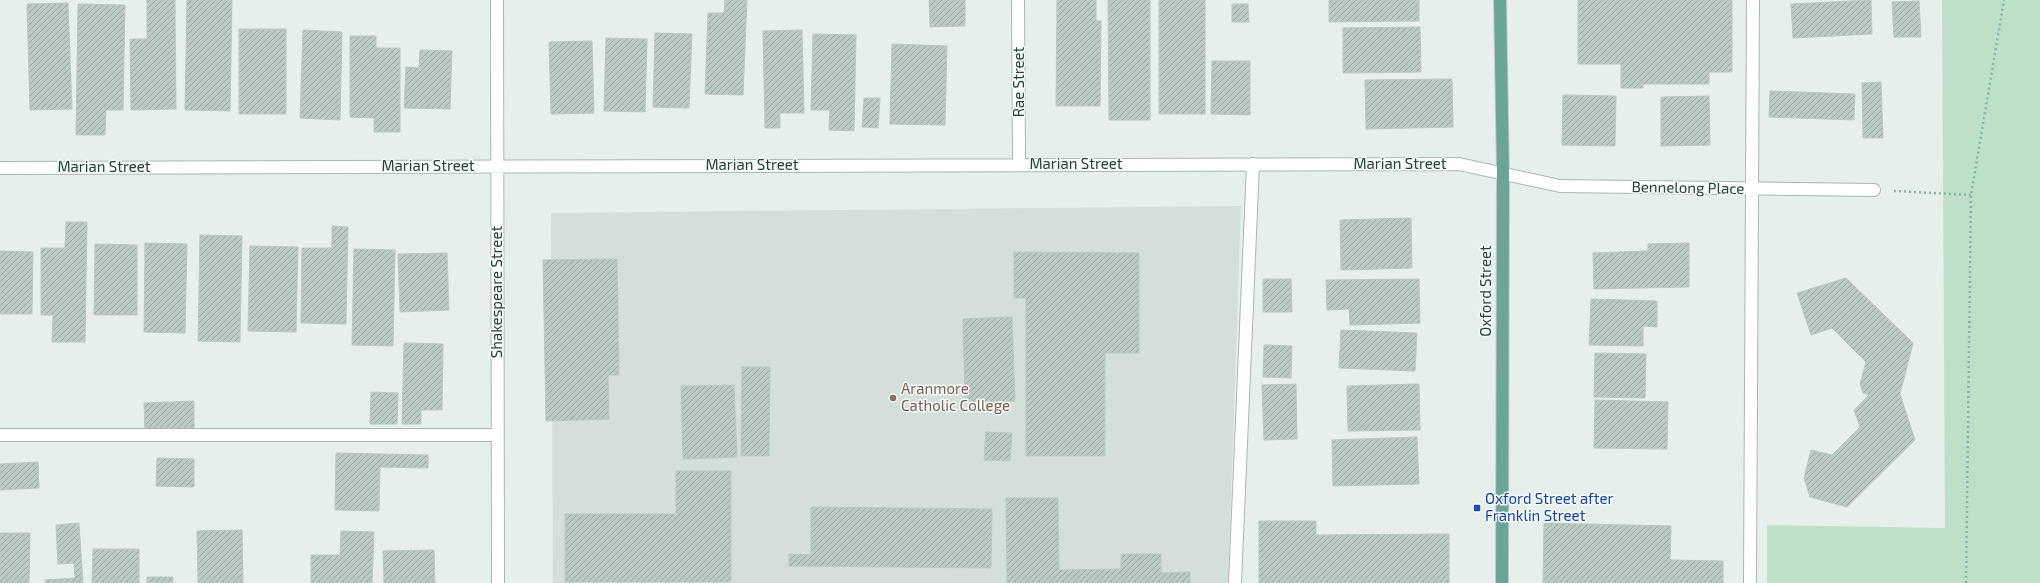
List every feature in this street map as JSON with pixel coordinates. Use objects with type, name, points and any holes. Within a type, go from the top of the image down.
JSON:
[{"type":"main road","name":"Oxford Street","points":[[1500,0],[1503,174],[1502,583]]},
{"type":"street","name":"Shakespeare Street","points":[[497,0],[498,583]]},
{"type":"street","name":"Rae Street","points":[[1018,0],[1019,164]]},
{"type":"street","points":[[1750,583],[1753,0]]},
{"type":"street","points":[[1235,583],[1253,164]]},
{"type":"street","name":"Marian Street","points":[[0,168],[497,165],[1459,164],[1503,174]]},
{"type":"street","name":"Bennelong Place","points":[[1503,174],[1560,186],[1874,190]]},
{"type":"street","points":[[0,435],[497,434]]},
{"type":"path","points":[[1966,583],[1972,195],[2004,0]]},
{"type":"path","points":[[1874,190],[1972,195]]},
{"type":"shaded area","name":"Aranmore Catholic College","points":[[1241,206],[1228,583],[553,583],[551,213]]},
{"type":"green space","points":[[1942,0],[2040,0],[2040,583],[1767,583],[1767,525],[1945,528]]},
{"type":"building","points":[[147,0],[175,0],[176,109],[131,110],[130,39],[147,39]]},
{"type":"building","points":[[187,0],[232,0],[230,111],[185,110]]},
{"type":"building","points":[[725,0],[747,0],[743,95],[705,94],[708,13],[724,13]]},
{"type":"building","points":[[929,0],[965,0],[965,26],[930,27]]},
{"type":"building","points":[[1057,0],[1096,0],[1096,21],[1101,21],[1100,106],[1056,106]]},
{"type":"building","points":[[1108,0],[1150,0],[1150,120],[1109,120]]},
{"type":"building","points":[[1159,0],[1205,0],[1205,114],[1159,114]]},
{"type":"building","points":[[1329,0],[1419,0],[1419,21],[1329,22]]},
{"type":"building","points":[[1578,0],[1732,0],[1732,72],[1709,72],[1709,84],[1643,84],[1643,88],[1621,88],[1621,64],[1578,64]]},
{"type":"building","points":[[1871,0],[1872,34],[1793,38],[1791,4]]},
{"type":"building","points":[[1919,1],[1921,37],[1894,37],[1892,2]]},
{"type":"building","points":[[68,3],[72,109],[30,110],[27,4]]},
{"type":"building","points":[[78,4],[125,5],[123,110],[106,110],[105,135],[76,135]]},
{"type":"building","points":[[1232,4],[1248,4],[1249,22],[1232,22]]},
{"type":"building","points":[[1420,27],[1421,72],[1343,73],[1343,28]]},
{"type":"building","points":[[239,29],[286,29],[286,114],[239,114]]},
{"type":"building","points":[[303,30],[342,32],[340,120],[300,118]]},
{"type":"building","points":[[802,30],[804,113],[780,113],[780,128],[765,128],[763,31]]},
{"type":"building","points":[[655,33],[692,34],[689,108],[653,107]]},
{"type":"building","points":[[813,34],[856,35],[854,131],[829,130],[830,110],[811,110]]},
{"type":"building","points":[[350,36],[376,36],[376,48],[400,48],[400,132],[374,132],[374,118],[350,117]]},
{"type":"building","points":[[606,38],[647,39],[645,112],[604,111]]},
{"type":"building","points":[[592,41],[594,113],[551,114],[549,42]]},
{"type":"building","points":[[892,44],[947,46],[945,125],[890,124]]},
{"type":"building","points":[[420,50],[452,51],[450,109],[404,108],[406,67],[419,68]]},
{"type":"building","points":[[1212,61],[1250,61],[1250,115],[1211,114]]},
{"type":"building","points":[[1452,79],[1453,127],[1366,129],[1365,80]]},
{"type":"building","points":[[1881,82],[1883,138],[1863,138],[1862,83]]},
{"type":"building","points":[[1770,91],[1855,94],[1854,120],[1769,117]]},
{"type":"building","points":[[1563,95],[1616,96],[1615,146],[1562,145]]},
{"type":"building","points":[[1709,96],[1710,145],[1661,146],[1661,97]]},
{"type":"building","points":[[864,98],[880,98],[878,128],[862,127]]},
{"type":"building","points":[[1411,218],[1412,268],[1341,270],[1340,220]]},
{"type":"building","points":[[66,222],[87,222],[85,342],[52,342],[53,315],[41,315],[41,248],[65,248]]},
{"type":"building","points":[[332,226],[348,227],[346,324],[301,323],[302,248],[332,248]]},
{"type":"building","points":[[200,235],[242,236],[240,342],[198,341]]},
{"type":"building","points":[[145,243],[187,244],[185,333],[144,332]]},
{"type":"building","points":[[1689,243],[1689,287],[1594,289],[1593,253],[1648,251],[1648,244]]},
{"type":"building","points":[[95,244],[137,245],[137,315],[94,315]]},
{"type":"building","points":[[250,246],[298,247],[296,332],[248,331]]},
{"type":"building","points":[[354,249],[395,250],[393,346],[352,345]]},
{"type":"building","points":[[0,251],[33,252],[32,314],[0,314]]},
{"type":"building","points":[[1014,252],[1139,253],[1139,353],[1105,353],[1105,456],[1026,456],[1026,298],[1014,298]]},
{"type":"building","points":[[447,253],[449,310],[400,312],[398,254]]},
{"type":"building","points":[[617,259],[619,375],[608,375],[609,419],[546,421],[543,260]]},
{"type":"building","points":[[1846,278],[1913,343],[1900,394],[1915,440],[1847,507],[1810,497],[1804,478],[1811,450],[1832,455],[1860,427],[1854,410],[1869,395],[1863,393],[1860,384],[1866,362],[1832,328],[1811,335],[1797,293]]},
{"type":"building","points":[[1263,279],[1291,279],[1292,312],[1263,312]]},
{"type":"building","points":[[1419,279],[1420,323],[1350,325],[1349,309],[1327,310],[1326,280]]},
{"type":"building","points":[[1591,299],[1657,301],[1657,327],[1643,326],[1643,346],[1589,345]]},
{"type":"building","points":[[1012,317],[1015,401],[965,402],[963,319]]},
{"type":"building","points":[[1341,330],[1417,333],[1415,371],[1339,368]]},
{"type":"building","points":[[404,343],[443,344],[442,410],[421,410],[421,424],[402,424]]},
{"type":"building","points":[[1264,345],[1292,346],[1291,378],[1263,377]]},
{"type":"building","points":[[1595,353],[1646,354],[1645,398],[1594,397]]},
{"type":"building","points":[[742,367],[770,367],[769,456],[741,456]]},
{"type":"building","points":[[1296,384],[1297,439],[1264,440],[1262,385]]},
{"type":"building","points":[[1419,384],[1420,430],[1348,431],[1347,386]]},
{"type":"building","points":[[734,385],[737,457],[683,459],[681,386]]},
{"type":"building","points":[[371,392],[398,393],[397,424],[370,424]]},
{"type":"building","points":[[1595,400],[1668,402],[1667,449],[1594,448]]},
{"type":"building","points":[[194,401],[194,430],[145,432],[144,403]]},
{"type":"building","points":[[986,432],[1012,433],[1010,461],[984,460]]},
{"type":"building","points":[[1417,437],[1419,484],[1333,486],[1332,440]]},
{"type":"building","points":[[336,453],[428,455],[428,468],[380,467],[379,511],[335,510]]},
{"type":"building","points":[[157,458],[194,459],[194,487],[156,486]]},
{"type":"building","points":[[38,462],[39,488],[0,490],[0,464]]},
{"type":"building","points":[[676,471],[731,471],[731,582],[565,582],[565,514],[676,514]]},
{"type":"building","points":[[1006,498],[1058,498],[1059,570],[1121,569],[1121,554],[1161,554],[1161,573],[1190,572],[1190,583],[1007,583]]},
{"type":"building","points":[[811,507],[992,509],[991,568],[789,566],[789,554],[811,555]]},
{"type":"building","points":[[1259,521],[1316,521],[1316,535],[1449,534],[1449,583],[1259,583]]},
{"type":"building","points":[[79,523],[83,583],[46,583],[45,580],[75,578],[74,563],[58,564],[56,525]]},
{"type":"building","points":[[1544,523],[1671,526],[1670,560],[1723,561],[1723,583],[1543,583]]},
{"type":"building","points":[[242,530],[243,583],[198,583],[197,531]]},
{"type":"building","points":[[341,531],[374,532],[372,583],[311,583],[311,555],[340,555]]},
{"type":"building","points":[[0,533],[30,533],[29,583],[0,583]]},
{"type":"building","points":[[93,549],[139,549],[139,583],[92,583]]},
{"type":"building","points":[[434,550],[435,583],[384,583],[383,551]]},
{"type":"building","points":[[147,577],[173,577],[173,583],[147,583]]},
{"type":"place","name":"Aranmore Catholic College","points":[[893,398]]},
{"type":"place","name":"Oxford Street after Franklin Street","points":[[1477,508]]}]
